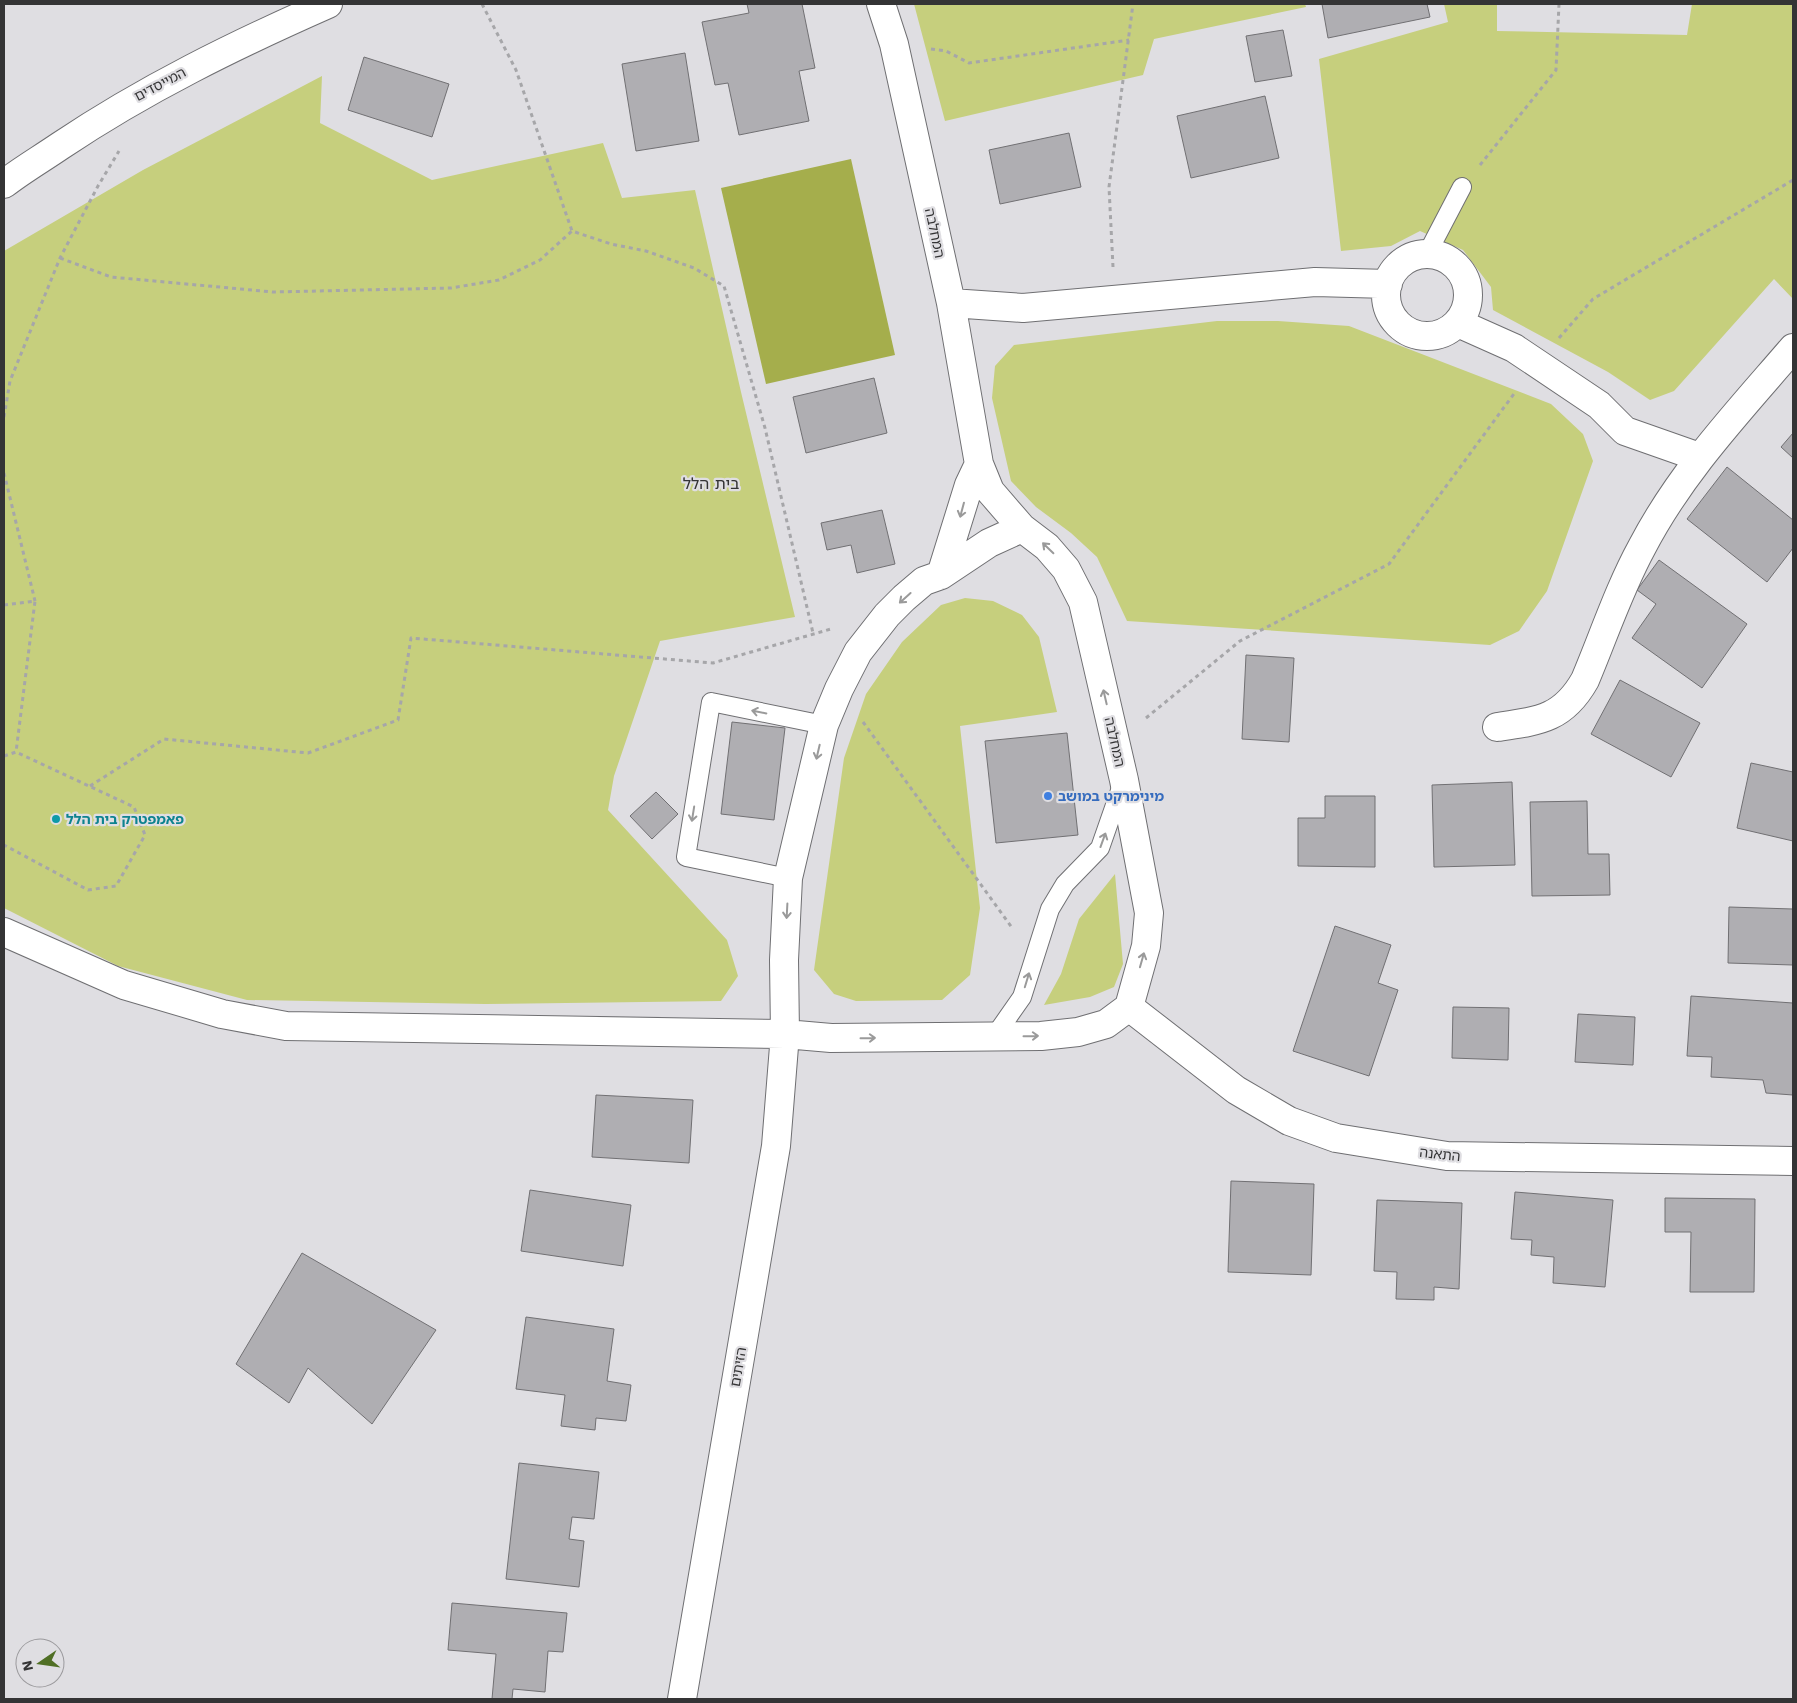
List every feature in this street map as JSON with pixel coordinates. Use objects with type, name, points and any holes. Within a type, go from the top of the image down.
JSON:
[{"type":"street","name":"המייסדים","points":[[4,184],[123,105],[266,31],[328,4]]},
{"type":"street","name":"המחלבה","points":[[881,4],[894,44],[951,303],[979,464],[990,491],[1022,528],[1047,547],[1066,569],[1083,602],[1124,780],[1149,913],[1146,946],[1129,1006]]},
{"type":"street","points":[[1427,254],[1452,262],[1461,272],[1467,284],[1468,298],[1465,310],[1458,322],[1448,331],[1435,336],[1421,336],[1408,331],[1397,323],[1390,311],[1386,298],[1388,284],[1393,272],[1402,262],[1414,256],[1427,254]]},
{"type":"street","points":[[951,303],[1022,308],[1315,282],[1388,284]]},
{"type":"street","points":[[1458,322],[1514,348],[1599,405],[1625,432],[1699,457]]},
{"type":"street","points":[[1497,727],[1529,723],[1550,716],[1575,698],[1585,680],[1642,547],[1699,457],[1793,348]]},
{"type":"street","points":[[941,575],[969,485],[979,464]]},
{"type":"street","points":[[831,1038],[804,1015],[795,1000],[784,960],[788,878],[824,725],[839,689],[858,652],[887,615],[924,581],[941,575],[989,543],[1022,528]]},
{"type":"street","points":[[4,932],[124,985],[222,1014],[286,1026],[785,1034],[831,1038],[994,1036],[1078,1032],[1106,1024],[1129,1006]]},
{"type":"street","name":"הזיתים","points":[[682,1699],[776,1146],[785,1034],[784,960]]},
{"type":"street","name":"התאנה","points":[[1129,1006],[1236,1090],[1289,1121],[1336,1138],[1447,1156],[1793,1162]]},
{"type":"lane","points":[[1427,254],[1462,187]]},
{"type":"lane","points":[[788,878],[686,857],[711,702],[824,725]]},
{"type":"lane","points":[[994,1036],[1022,997],[1033,957],[1050,909],[1066,884],[1100,848],[1124,780]]},
{"type":"path","points":[[482,4],[516,70],[572,230]]},
{"type":"path","points":[[1114,300],[1110,187],[1133,4]]},
{"type":"path","points":[[1462,187],[1556,70],[1559,4]]},
{"type":"path","points":[[894,44],[946,51],[969,62],[1128,40]]},
{"type":"path","points":[[4,417],[10,381],[60,258],[98,186],[123,144]]},
{"type":"path","points":[[1116,743],[1240,641],[1390,564],[1536,363],[1593,299],[1793,180]]},
{"type":"path","points":[[60,258],[111,278],[273,292],[451,288],[499,280],[540,260],[572,230]]},
{"type":"path","points":[[572,230],[610,244],[646,251],[694,268],[724,286],[765,428],[812,633]]},
{"type":"path","points":[[4,474],[35,601],[16,752]]},
{"type":"path","points":[[4,605],[35,601]]},
{"type":"path","points":[[90,786],[164,740],[308,753],[398,720],[411,638],[713,663],[812,633],[887,615]]},
{"type":"path","points":[[839,689],[1033,957]]},
{"type":"path","points":[[4,756],[16,752],[134,807],[145,835],[116,886],[88,890],[4,845]]},
{"type":"green space","points":[[914,4],[1305,4],[1306,7],[1154,39],[1143,75],[945,121]]},
{"type":"green space","points":[[1444,4],[1497,4],[1497,31],[1687,35],[1692,4],[1793,4],[1793,299],[1774,279],[1674,391],[1650,400],[1608,372],[1493,310],[1491,287],[1463,250],[1420,231],[1391,246],[1341,251],[1319,59],[1448,22]]},
{"type":"green space","points":[[322,76],[320,123],[432,180],[603,143],[622,198],[695,190],[795,617],[660,641],[614,776],[608,810],[727,940],[738,976],[721,1001],[485,1004],[247,1000],[118,966],[4,908],[4,251],[143,170]]},
{"type":"green space","points":[[851,159],[895,355],[766,384],[721,188]]},
{"type":"green space","points":[[1217,321],[1278,321],[1349,326],[1551,404],[1583,434],[1593,461],[1547,591],[1519,631],[1490,645],[1127,621],[1097,557],[1071,533],[1036,507],[1011,481],[992,398],[995,366],[1014,345]]},
{"type":"green space","points":[[965,598],[993,601],[1022,615],[1039,637],[1057,712],[960,726],[980,908],[970,975],[942,1000],[856,1001],[834,994],[814,970],[844,758],[866,694],[902,642],[941,605]]},
{"type":"green space","points":[[1115,874],[1123,964],[1114,987],[1090,997],[1044,1005],[1061,974],[1079,919]]},
{"type":"building","points":[[747,4],[802,4],[815,68],[799,71],[809,121],[739,135],[728,83],[715,85],[702,22],[749,13]]},
{"type":"building","points":[[1322,4],[1427,4],[1430,17],[1328,38]]},
{"type":"building","points":[[1283,30],[1292,76],[1255,82],[1246,36]]},
{"type":"building","points":[[685,53],[699,141],[636,151],[622,64]]},
{"type":"building","points":[[364,57],[449,84],[432,137],[348,110]]},
{"type":"building","points":[[1265,96],[1279,158],[1191,178],[1177,116]]},
{"type":"building","points":[[1069,133],[1081,187],[1000,204],[989,150]]},
{"type":"building","points":[[874,378],[887,433],[806,453],[793,397]]},
{"type":"building","points":[[1793,433],[1793,458],[1781,447]]},
{"type":"building","points":[[1727,467],[1793,520],[1793,548],[1767,582],[1687,519]]},
{"type":"building","points":[[882,510],[895,564],[857,573],[851,545],[827,550],[821,523]]},
{"type":"building","points":[[1659,560],[1747,624],[1702,688],[1632,638],[1656,604],[1637,590]]},
{"type":"building","points":[[1246,655],[1294,658],[1289,742],[1242,739]]},
{"type":"building","points":[[1620,680],[1700,723],[1671,777],[1591,734]]},
{"type":"building","points":[[732,722],[785,728],[774,820],[721,814]]},
{"type":"building","points":[[1067,733],[1078,835],[996,843],[985,741]]},
{"type":"building","points":[[1751,763],[1793,772],[1793,841],[1737,828]]},
{"type":"building","points":[[1512,782],[1515,865],[1434,867],[1432,785]]},
{"type":"building","points":[[656,792],[678,814],[652,839],[630,816]]},
{"type":"building","points":[[1325,796],[1375,796],[1375,867],[1298,866],[1298,818],[1325,818]]},
{"type":"building","points":[[1587,801],[1588,854],[1609,854],[1610,895],[1532,896],[1530,802]]},
{"type":"building","points":[[1729,907],[1793,909],[1793,965],[1728,963]]},
{"type":"building","points":[[1335,926],[1391,945],[1378,983],[1398,990],[1369,1076],[1293,1051]]},
{"type":"building","points":[[1691,996],[1793,1003],[1793,1095],[1766,1093],[1763,1080],[1711,1077],[1712,1057],[1687,1056]]},
{"type":"building","points":[[1453,1007],[1509,1008],[1508,1060],[1452,1058]]},
{"type":"building","points":[[1578,1014],[1635,1017],[1633,1065],[1575,1062]]},
{"type":"building","points":[[596,1095],[693,1100],[689,1163],[592,1157]]},
{"type":"building","points":[[1231,1181],[1314,1184],[1311,1275],[1228,1272]]},
{"type":"building","points":[[530,1190],[631,1205],[623,1266],[521,1251]]},
{"type":"building","points":[[1515,1192],[1613,1200],[1605,1287],[1553,1283],[1554,1257],[1531,1255],[1532,1240],[1511,1239]]},
{"type":"building","points":[[1665,1198],[1755,1199],[1754,1292],[1690,1292],[1691,1232],[1665,1232]]},
{"type":"building","points":[[1377,1200],[1462,1203],[1459,1289],[1434,1287],[1434,1300],[1396,1299],[1397,1272],[1374,1271]]},
{"type":"building","points":[[302,1253],[436,1330],[372,1424],[308,1368],[289,1403],[236,1364]]},
{"type":"building","points":[[526,1317],[614,1329],[607,1381],[631,1385],[626,1421],[596,1418],[595,1430],[561,1426],[565,1395],[516,1389]]},
{"type":"building","points":[[519,1463],[599,1472],[594,1519],[572,1517],[569,1539],[584,1541],[579,1587],[506,1579]]},
{"type":"building","points":[[452,1603],[567,1613],[563,1652],[548,1651],[545,1692],[513,1689],[512,1699],[492,1699],[496,1654],[448,1650]]},
{"type":"place","name":"מינימרקט במושב","points":[[1048,796]]},
{"type":"place","name":"פאמפטרק בית הלל","points":[[56,819]]},
{"type":"district","name":"בית הלל","points":[[711,483]]}]
